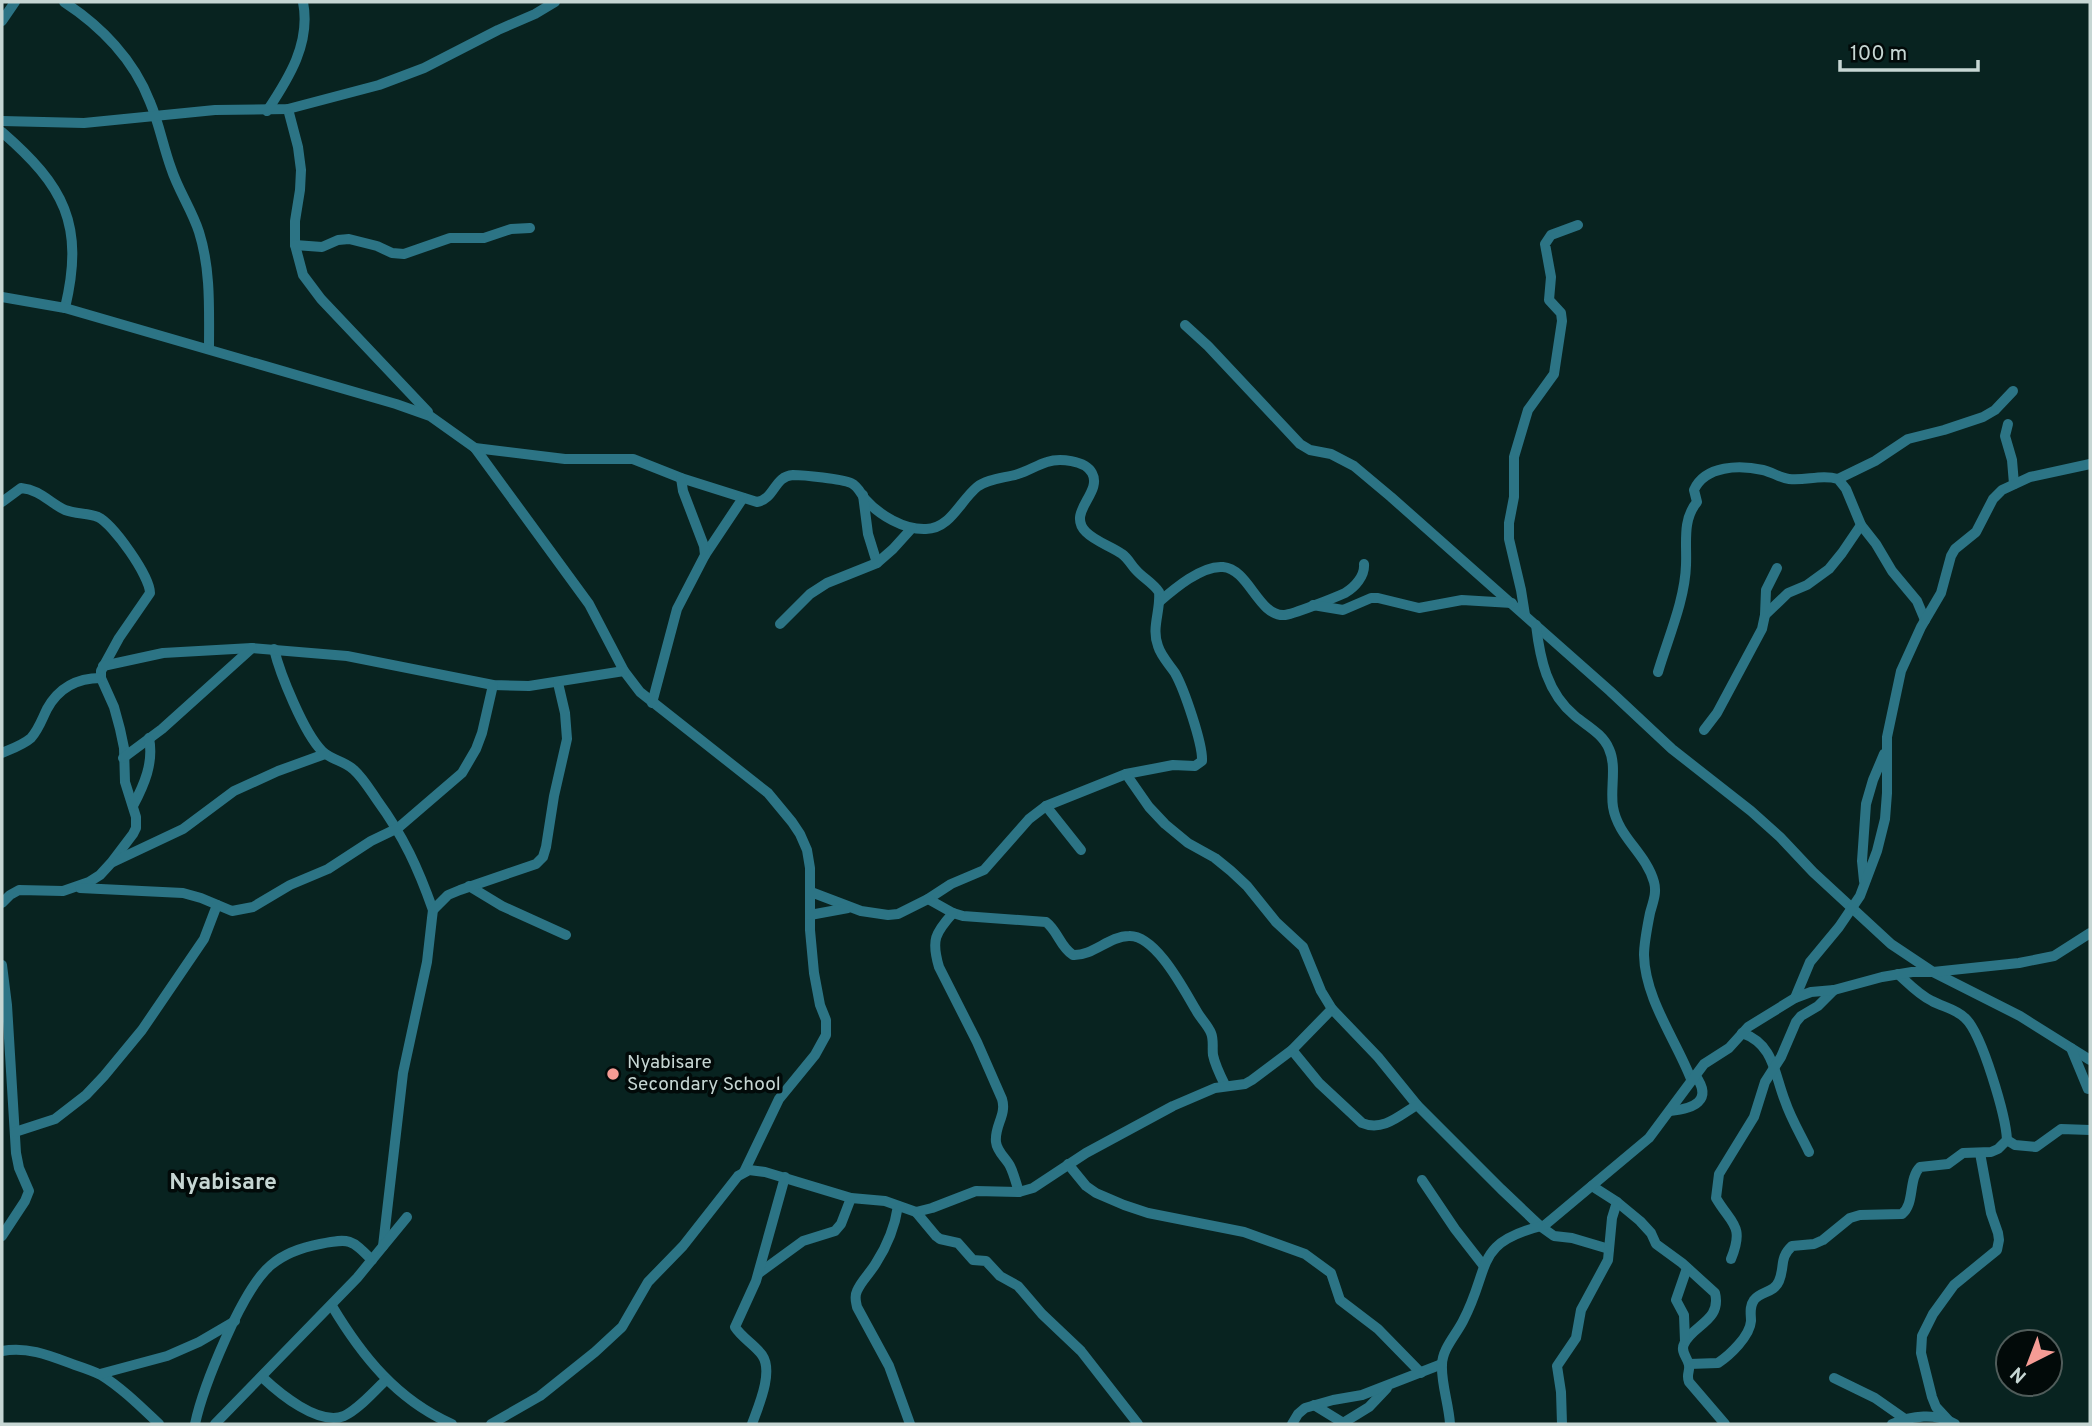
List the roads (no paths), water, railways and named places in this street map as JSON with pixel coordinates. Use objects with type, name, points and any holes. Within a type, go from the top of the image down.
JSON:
[{"type":"street","points":[[2,21],[15,2]]},
{"type":"street","points":[[64,2],[109,38],[143,87],[172,172],[199,232],[207,271],[209,349]]},
{"type":"street","points":[[267,111],[286,82],[301,47],[304,32],[303,2]]},
{"type":"street","points":[[2,121],[84,123],[215,110],[288,109],[379,85],[424,68],[555,2]]},
{"type":"street","points":[[288,109],[298,147],[300,190],[295,221],[295,245],[303,275],[321,299],[434,419]]},
{"type":"street","points":[[2,132],[46,177],[59,195],[68,217],[73,263],[65,307]]},
{"type":"street","points":[[1525,615],[1509,539],[1514,497],[1514,457],[1528,410],[1554,374],[1562,321],[1561,313],[1549,300],[1551,277],[1545,244],[1550,235],[1578,225]]},
{"type":"street","points":[[295,245],[322,247],[338,240],[349,239],[392,253],[404,254],[450,238],[484,238],[511,229],[530,228]]},
{"type":"street","points":[[2,297],[65,307],[423,412],[434,419],[475,448],[589,604],[624,671],[640,692],[768,793],[781,807],[800,834],[807,850],[814,973],[826,1020],[826,1035],[815,1055],[779,1099],[744,1172]]},
{"type":"street","points":[[1185,325],[1300,444],[1310,450],[1331,454],[1354,466],[1512,603],[1682,758],[1731,793],[1891,944],[1933,972],[2020,1016],[2090,1060]]},
{"type":"street","points":[[1658,672],[1685,578],[1686,523],[1697,502],[1694,490],[1702,478],[1719,470],[1742,468],[1766,471],[1787,479],[1820,476],[1838,479],[1875,461],[1908,439],[1983,417],[1995,410],[2012,390]]},
{"type":"street","points":[[2007,424],[2005,436],[2012,460],[2014,484]]},
{"type":"street","points":[[475,448],[558,458],[633,459],[681,478],[743,498],[762,501],[770,496],[781,479],[796,475],[852,483],[877,509],[895,522],[912,528],[928,529],[941,526],[976,488],[985,482],[1020,474],[1046,462],[1078,464],[1089,470],[1093,477],[1093,488],[1080,517],[1083,528],[1126,557],[1133,568],[1157,588],[1160,596],[1156,622],[1157,645],[1177,676],[1202,751],[1202,761],[1195,766],[1172,765],[1126,774],[1046,806],[1023,825],[984,870],[951,884],[903,912],[893,915],[848,908],[811,892]]},
{"type":"street","points":[[1796,998],[1810,962],[1852,909],[1877,851],[1885,819],[1886,737],[1902,671],[1925,620],[1941,593],[1946,568],[1955,549],[1976,532],[1993,499],[2014,484],[2030,477],[2090,464]]},
{"type":"street","points":[[681,478],[705,555]]},
{"type":"street","points":[[1838,479],[1846,489],[1861,525],[1892,571],[1917,601],[1925,620]]},
{"type":"street","points":[[2,502],[21,488],[33,489],[65,510],[96,516],[106,522],[145,574],[150,585],[150,593],[118,638],[102,672],[120,729],[125,782],[136,828],[111,863],[94,879],[78,888]]},
{"type":"street","points":[[863,495],[868,534],[877,563]]},
{"type":"street","points":[[652,703],[677,609],[705,555],[743,498]]},
{"type":"street","points":[[1765,615],[1788,593],[1807,586],[1829,569],[1861,525]]},
{"type":"street","points":[[780,624],[810,594],[827,583],[877,563],[912,528]]},
{"type":"street","points":[[1159,602],[1193,577],[1222,566],[1237,571],[1272,611],[1285,615],[1349,590],[1361,577],[1364,564]]},
{"type":"street","points":[[1704,730],[1717,713],[1757,638],[1765,615],[1766,590],[1777,568]]},
{"type":"street","points":[[1312,605],[1343,610],[1371,598],[1419,608],[1462,600],[1512,603]]},
{"type":"street","points":[[1536,625],[1545,675],[1571,713],[1601,736],[1609,747],[1613,759],[1613,807],[1623,835],[1643,859],[1656,892],[1649,915],[1644,955],[1647,974],[1661,1017],[1693,1077],[1698,1079],[1701,1092],[1698,1104],[1692,1108],[1670,1111]]},
{"type":"street","points":[[2,753],[29,739],[39,728],[47,709],[71,683],[163,653],[252,648],[347,656],[493,685],[529,686],[558,683],[624,671]]},
{"type":"street","points":[[124,758],[162,729],[252,648]]},
{"type":"street","points":[[274,649],[287,689],[312,736],[325,754],[354,769],[398,828],[419,869],[433,910],[427,962],[403,1073],[383,1246]]},
{"type":"street","points":[[433,910],[448,895],[536,864],[542,857],[567,739],[565,713],[558,683]]},
{"type":"street","points":[[2,903],[19,890],[57,892],[98,887],[183,893],[232,911],[253,907],[290,885],[328,869],[371,841],[398,828],[463,773],[482,733],[493,685]]},
{"type":"street","points":[[132,806],[146,778],[151,757],[149,738]]},
{"type":"street","points":[[1865,884],[1862,861],[1866,804],[1886,750]]},
{"type":"street","points":[[111,863],[183,830],[234,791],[325,754]]},
{"type":"street","points":[[1126,774],[1149,807],[1165,824],[1188,843],[1215,858],[1231,871],[1276,922],[1303,947],[1321,991],[1332,1009],[1378,1057],[1417,1104],[1540,1226],[1555,1236],[1609,1249]]},
{"type":"street","points":[[1046,806],[1081,850]]},
{"type":"street","points":[[469,886],[502,906],[566,935]]},
{"type":"street","points":[[928,899],[953,913],[974,918],[1043,920],[1052,926],[1066,950],[1077,956],[1118,938],[1141,938],[1181,983],[1208,1027],[1212,1035],[1215,1062],[1225,1085]]},
{"type":"street","points":[[15,1132],[55,1119],[86,1095],[104,1076],[142,1030],[204,939],[217,905]]},
{"type":"street","points":[[810,915],[848,908]]},
{"type":"street","points":[[953,913],[937,930],[935,955],[1005,1107],[996,1143],[1010,1165],[1019,1192]]},
{"type":"street","points":[[1450,1424],[1442,1364],[1446,1350],[1470,1306],[1483,1265],[1491,1251],[1507,1237],[1549,1221],[1649,1138],[1709,1059],[1729,1048],[1758,1020],[1811,992],[1833,990],[1898,974],[2054,956],[2090,933]]},
{"type":"street","points":[[2,965],[19,1168],[29,1195],[2,1236]]},
{"type":"street","points":[[1898,974],[1927,999],[1963,1015],[1970,1022],[1990,1072],[2005,1121],[2007,1140]]},
{"type":"street","points":[[1731,1259],[1737,1246],[1737,1228],[1716,1198],[1716,1186],[1725,1163],[1754,1117],[1765,1082],[1785,1049],[1796,1022],[1818,1006],[1833,990]]},
{"type":"street","points":[[916,1212],[976,1191],[1019,1192],[1032,1188],[1068,1164],[1151,1117],[1199,1094],[1252,1080],[1292,1050],[1332,1009]]},
{"type":"street","points":[[1742,1033],[1759,1042],[1774,1067],[1785,1101],[1809,1152]]},
{"type":"street","points":[[2071,1048],[2088,1089]]},
{"type":"street","points":[[1292,1050],[1319,1083],[1367,1126],[1382,1125],[1417,1104]]},
{"type":"street","points":[[2007,1140],[2015,1145],[2036,1147],[2061,1129],[2090,1130]]},
{"type":"street","points":[[1689,1364],[1717,1363],[1744,1337],[1750,1326],[1753,1302],[1778,1283],[1783,1260],[1792,1246],[1814,1244],[1823,1240],[1850,1217],[1902,1214],[1907,1209],[1917,1169],[1927,1165],[1948,1164],[1963,1153],[1998,1149],[2007,1140]]},
{"type":"street","points":[[1952,1422],[1936,1407],[1932,1397],[1921,1353],[1922,1336],[1933,1314],[1954,1285],[1997,1250],[1998,1233],[1991,1213],[1980,1153]]},
{"type":"street","points":[[1068,1164],[1086,1186],[1124,1205],[1157,1215],[1244,1231],[1305,1254],[1331,1273],[1340,1300],[1378,1329],[1421,1373]]},
{"type":"street","points":[[491,1424],[540,1396],[595,1353],[622,1327],[648,1282],[670,1261],[738,1176],[754,1170],[851,1198],[873,1199],[916,1212],[940,1239],[958,1243],[972,1260],[986,1261],[1000,1276],[1018,1286],[1081,1352],[1138,1424]]},
{"type":"street","points":[[752,1424],[760,1403],[767,1365],[762,1354],[736,1327],[750,1300],[759,1273],[785,1177]]},
{"type":"street","points":[[1422,1180],[1483,1265]]},
{"type":"street","points":[[1592,1186],[1617,1202],[1648,1228],[1660,1248],[1710,1288],[1716,1297],[1712,1313],[1706,1322],[1685,1341]]},
{"type":"street","points":[[759,1273],[803,1241],[835,1231],[841,1224],[851,1198]]},
{"type":"street","points":[[1562,1424],[1557,1366],[1576,1338],[1581,1310],[1608,1260],[1612,1217],[1617,1202]]},
{"type":"street","points":[[898,1206],[886,1247],[857,1291],[855,1299],[889,1366],[908,1424]]},
{"type":"street","points":[[215,1424],[332,1306],[407,1217]]},
{"type":"street","points":[[195,1424],[234,1321],[259,1277],[272,1264],[293,1252],[340,1240],[352,1241],[372,1260]]},
{"type":"street","points":[[1687,1268],[1676,1300],[1684,1315],[1683,1349],[1689,1364],[1687,1375],[1689,1382],[1725,1424]]},
{"type":"street","points":[[332,1306],[363,1353],[386,1380],[415,1404],[452,1424]]},
{"type":"street","points":[[100,1374],[167,1356],[199,1342],[234,1321]]},
{"type":"street","points":[[2,1351],[30,1350],[100,1374],[159,1424]]},
{"type":"street","points":[[1292,1424],[1306,1408],[1362,1395],[1442,1364]]},
{"type":"street","points":[[262,1377],[298,1406],[313,1414],[337,1418],[356,1408],[386,1380]]},
{"type":"street","points":[[1834,1378],[1875,1398],[1905,1419]]},
{"type":"street","points":[[1314,1405],[1344,1424],[1369,1407],[1389,1386]]},
{"type":"street","points":[[1892,1424],[1923,1416],[1952,1422]]},
{"type":"place","name":"Nyabisare Secondary School","points":[[613,1074]]},
{"type":"district","name":"Nyabisare","points":[[223,1183]]}]
